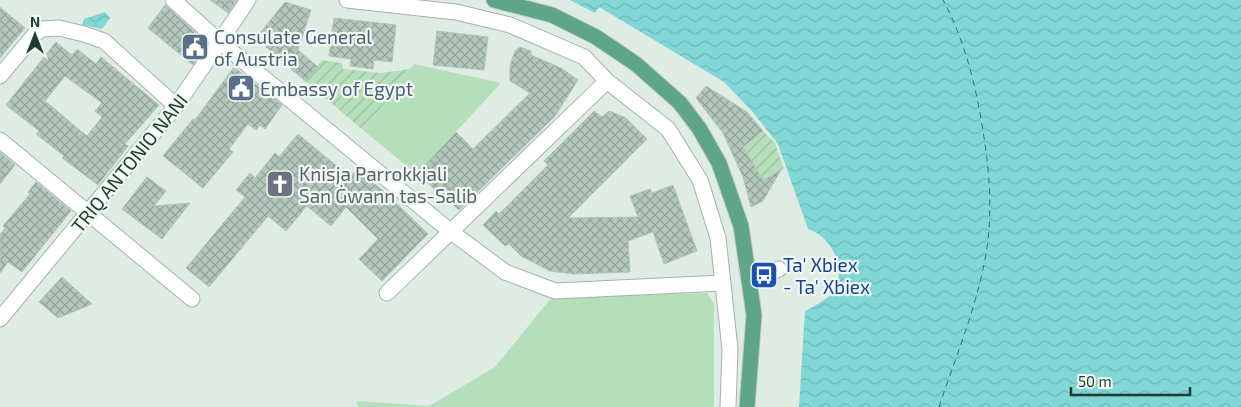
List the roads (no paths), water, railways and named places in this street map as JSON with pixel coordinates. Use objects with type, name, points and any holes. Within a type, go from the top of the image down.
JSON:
[{"type":"main road","points":[[494,0],[552,15],[596,37],[636,64],[680,103],[699,128],[719,162],[741,226],[754,315],[747,407]]},
{"type":"street","points":[[173,0],[220,42],[450,230],[505,272],[555,291],[723,284]]},
{"type":"street","name":"TRIQ ANTONIO NANI","points":[[0,319],[90,213],[176,106],[248,0]]},
{"type":"street","points":[[347,0],[456,12],[510,25],[584,57],[607,81],[668,128],[700,180],[718,238],[730,349],[728,407]]},
{"type":"street","points":[[0,76],[35,34],[42,29],[58,28],[104,41],[176,106]]},
{"type":"street","points":[[387,293],[450,230],[607,81]]},
{"type":"street","points":[[0,140],[192,299]]},
{"type":"street","points":[[747,270],[761,276],[780,269]]},
{"type":"water","points":[[570,0],[1241,0],[1241,407],[799,407],[805,311],[834,291],[839,278],[839,270],[834,252],[829,245],[823,238],[808,229],[778,144],[751,110],[724,82],[599,7],[595,13]]},
{"type":"water","points":[[105,12],[110,18],[102,29],[82,25],[84,19]]},
{"type":"place","name":"Consulate General of Austria","points":[[195,47]]},
{"type":"place","name":"Embassy of Egypt","points":[[241,88]]},
{"type":"place","name":"Knisja Parrokkjali San Ġwann tas-Salib","points":[[280,184]]},
{"type":"place","name":"Ta' Xbiex - Ta' Xbiex","points":[[764,275]]}]
